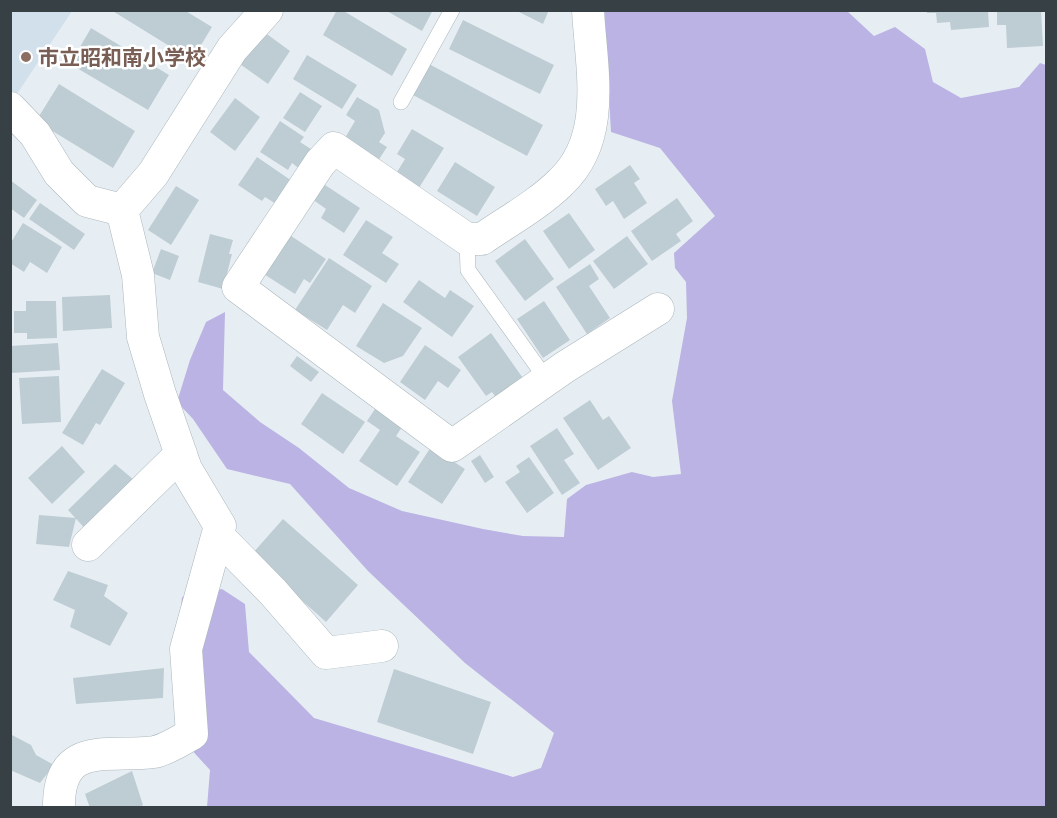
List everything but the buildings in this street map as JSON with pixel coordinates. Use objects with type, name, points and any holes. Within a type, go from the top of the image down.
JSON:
[{"type":"street","points":[[122,210],[153,174],[232,50],[267,10]]},
{"type":"street","points":[[588,10],[593,123],[586,148],[562,182],[483,239],[467,239],[334,148],[320,163],[238,287],[453,446],[546,380],[658,309]]},
{"type":"street","points":[[10,108],[35,134],[59,173],[87,201],[122,210]]},
{"type":"street","points":[[59,807],[58,785],[68,768],[99,753],[156,752],[192,734],[186,649],[220,526],[186,469],[143,337],[138,275],[122,210]]},
{"type":"street","points":[[88,545],[181,454]]},
{"type":"street","points":[[218,536],[273,592],[326,653],[382,646]]},
{"type":"lane","points":[[401,102],[452,10]]},
{"type":"lane","points":[[467,239],[468,270],[546,380]]},
{"type":"shaded area","name":"市立昭和南小学校","points":[[11,11],[72,11],[11,103]]},
{"type":"shaded area","points":[[604,11],[847,11],[874,36],[895,27],[925,49],[933,82],[961,98],[1019,87],[1040,63],[1046,65],[1046,807],[207,807],[210,770],[177,734],[177,650],[182,597],[222,589],[245,604],[249,652],[314,718],[513,777],[541,768],[554,733],[465,663],[368,571],[290,484],[227,469],[193,419],[177,402],[190,360],[206,322],[225,312],[223,390],[260,422],[299,448],[349,488],[402,511],[523,536],[564,537],[567,499],[586,485],[632,472],[653,477],[681,474],[672,401],[687,318],[686,282],[675,268],[674,253],[715,216],[660,148],[611,132]]},
{"type":"place","name":"市立昭和南小学校","points":[[26,57]]}]
